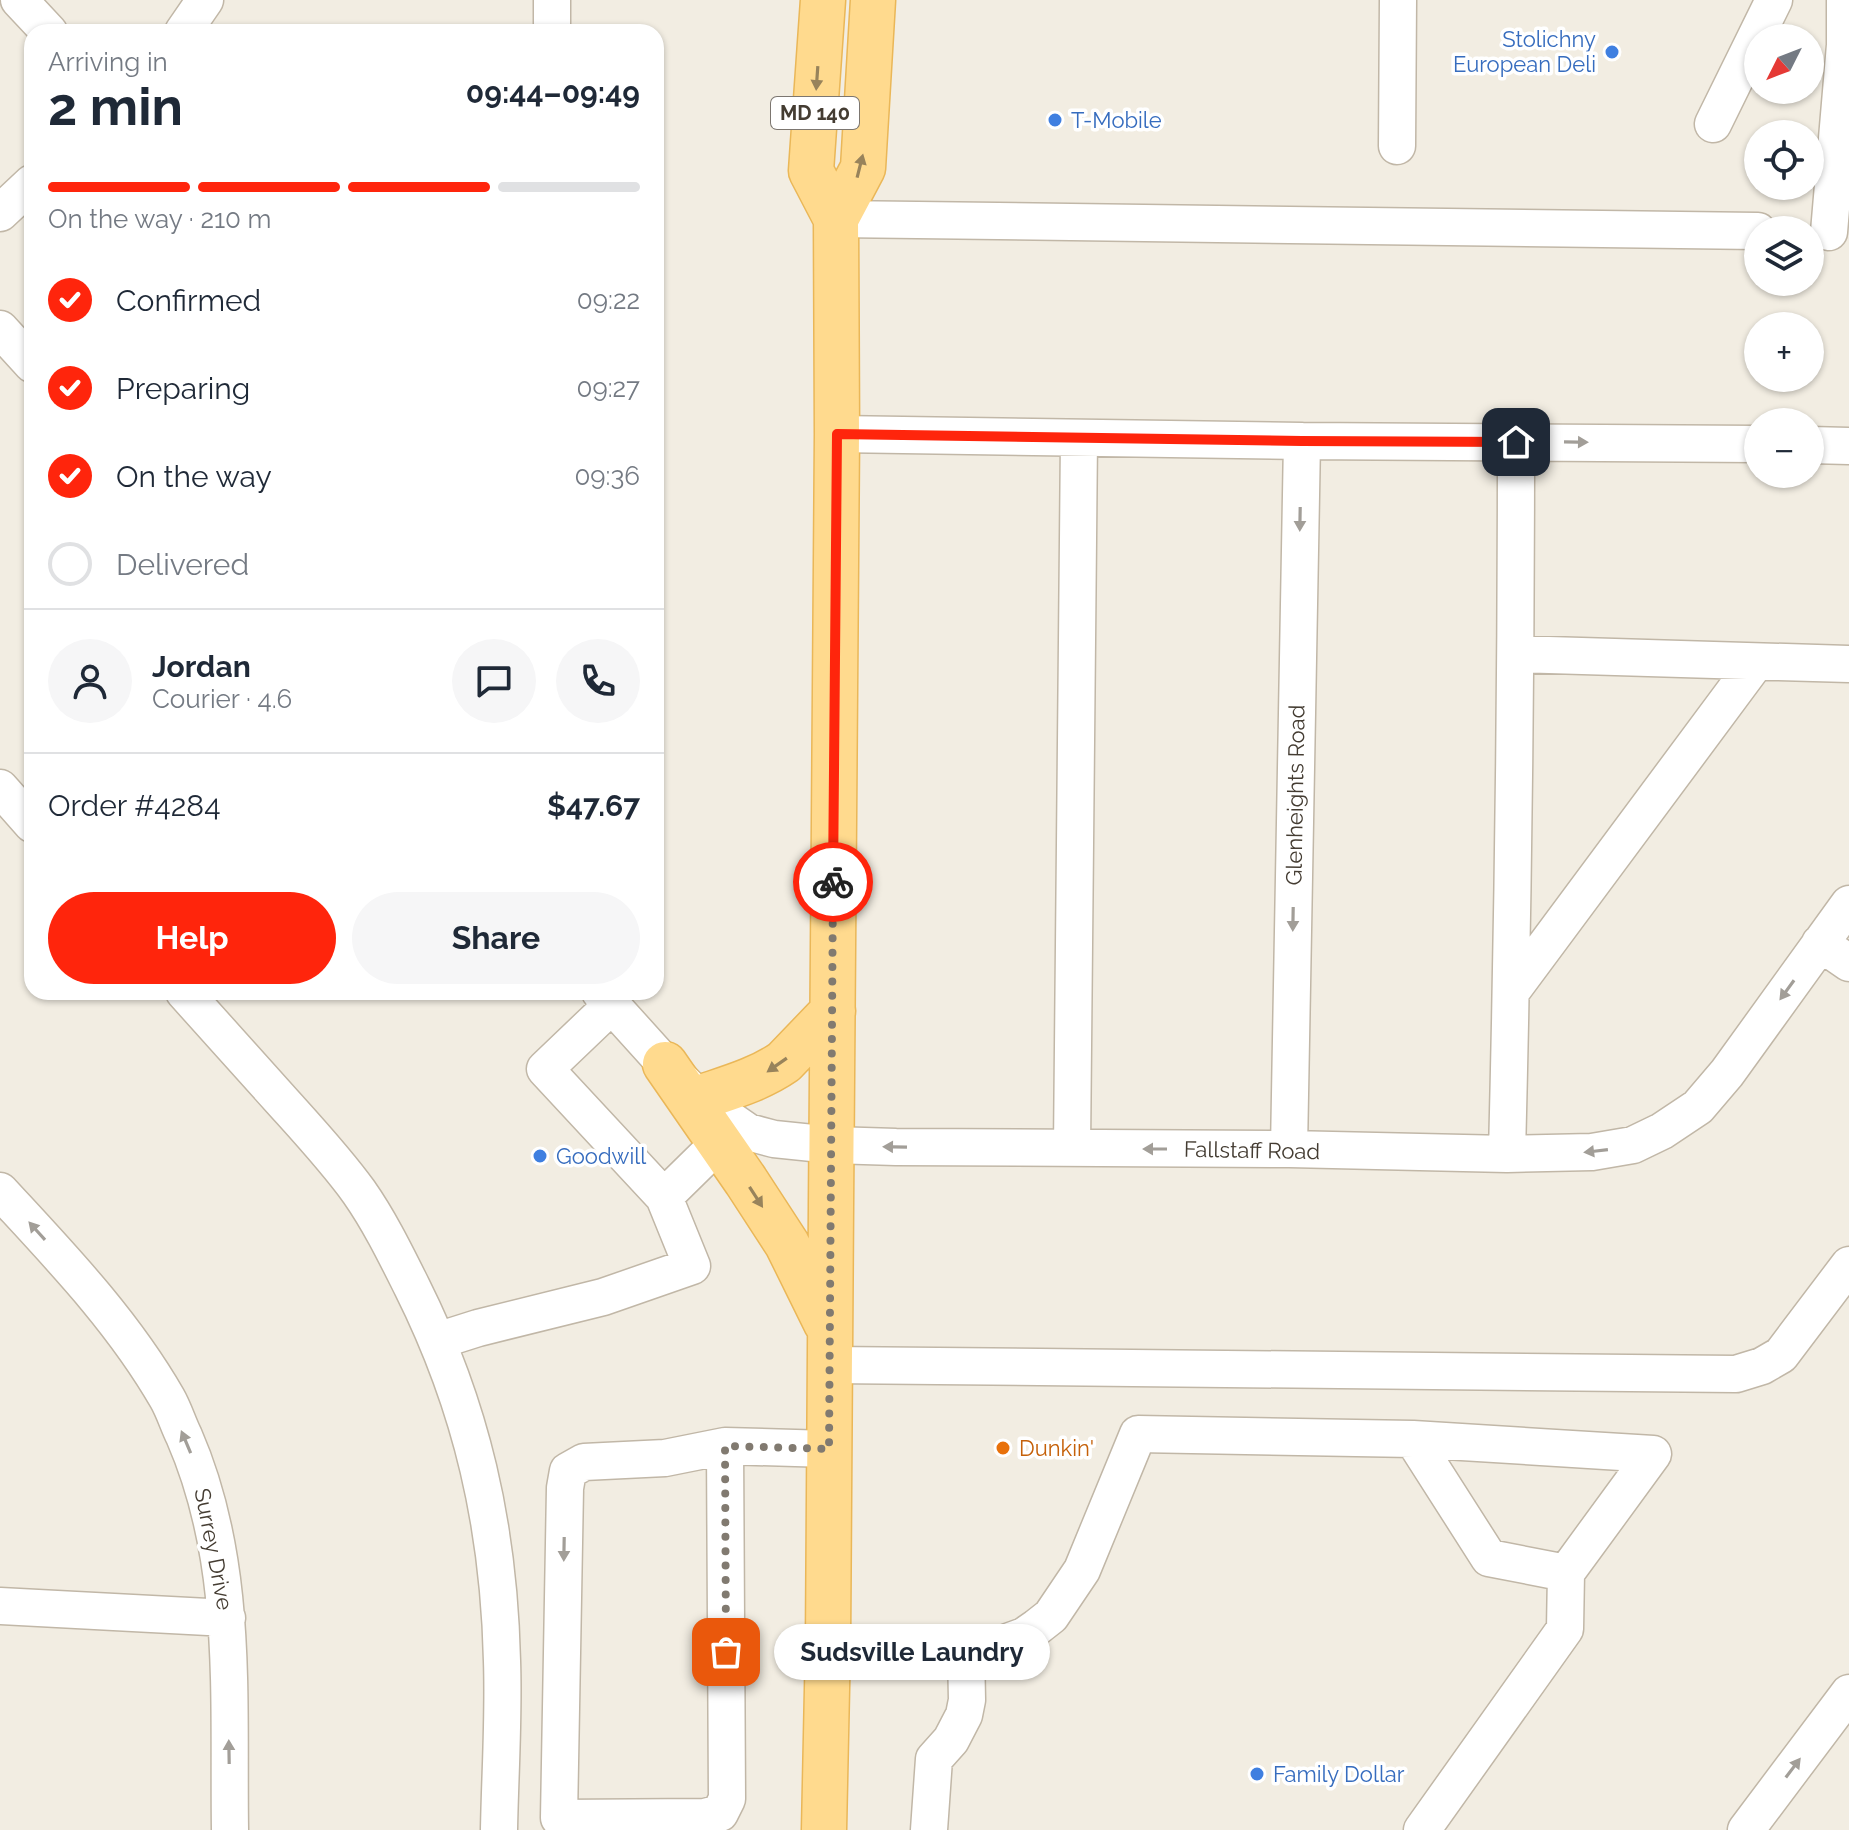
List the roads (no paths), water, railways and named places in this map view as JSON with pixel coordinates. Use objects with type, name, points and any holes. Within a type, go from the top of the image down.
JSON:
[{"type":"main road","name":"MD 140","points":[[823,0],[811,171],[836,219],[837,434],[824,1830]]},
{"type":"main road","name":"MD 140","points":[[836,219],[863,168],[873,0]]},
{"type":"main road","points":[[699,1098],[774,1069],[833,1011]]},
{"type":"main road","points":[[665,1064],[787,1244],[830,1348]]},
{"type":"street","points":[[19,0],[42,24]]},
{"type":"street","points":[[188,24],[205,0]]},
{"type":"street","points":[[552,0],[552,24]]},
{"type":"street","points":[[1397,146],[1398,0]]},
{"type":"street","points":[[1713,124],[1774,0]]},
{"type":"street","points":[[1829,232],[1845,45],[1845,0]]},
{"type":"street","points":[[0,213],[24,190]]},
{"type":"street","points":[[836,219],[1744,231]]},
{"type":"street","points":[[0,329],[24,355]]},
{"type":"street","points":[[837,434],[1744,444]]},
{"type":"street","points":[[1072,1148],[1079,438]]},
{"type":"street","name":"Glenheights Road","points":[[1289,1149],[1302,441]]},
{"type":"street","points":[[1507,1154],[1516,654],[1516,442]]},
{"type":"street","points":[[1824,445],[1849,446]]},
{"type":"street","points":[[1516,654],[1849,664]]},
{"type":"street","points":[[1511,992],[1756,662]]},
{"type":"street","points":[[0,788],[24,815]]},
{"type":"street","name":"Fallstaff Road","points":[[607,1000],[699,1098],[748,1132],[774,1139],[896,1147],[1289,1149],[1507,1154],[1592,1152],[1633,1145],[1662,1131],[1698,1107],[1835,953],[1849,904]]},
{"type":"street","points":[[191,1000],[315,1137],[360,1193],[395,1253],[459,1396],[477,1459],[497,1576],[502,1661],[499,1830]]},
{"type":"street","points":[[437,1341],[603,1297],[692,1266],[664,1197],[545,1069],[605,1000]]},
{"type":"street","points":[[664,1197],[719,1143]]},
{"type":"street","name":"Surrey Drive","points":[[0,1191],[102,1303],[168,1399],[190,1450],[206,1495],[221,1562],[227,1618],[230,1830]]},
{"type":"street","points":[[830,1348],[1736,1374],[1762,1366],[1781,1355],[1849,1265]]},
{"type":"street","points":[[828,1642],[966,1651],[991,1648],[1024,1636],[1051,1616],[1082,1570],[1138,1434],[1413,1439],[1653,1454],[1566,1573],[1565,1629],[1422,1830]]},
{"type":"street","points":[[1413,1439],[1489,1558],[1566,1573]]},
{"type":"street","points":[[725,1446],[727,1799],[720,1813],[705,1817],[558,1824],[565,1488],[568,1471],[584,1462],[665,1458],[725,1446],[829,1449]]},
{"type":"street","points":[[0,1606],[227,1618]]},
{"type":"street","points":[[929,1830],[934,1759],[951,1740],[964,1715],[967,1700],[966,1651]]},
{"type":"street","points":[[1746,1830],[1849,1693]]},
{"type":"place","name":"Stolichny European Deli","points":[[1612,52]]},
{"type":"place","name":"T-Mobile","points":[[1055,120]]},
{"type":"place","name":"Goodwill","points":[[540,1156]]},
{"type":"place","name":"Dunkin'","points":[[1003,1448]]},
{"type":"place","name":"Sudsville Laundry","points":[[726,1652]]},
{"type":"place","name":"Family Dollar","points":[[1257,1774]]}]
